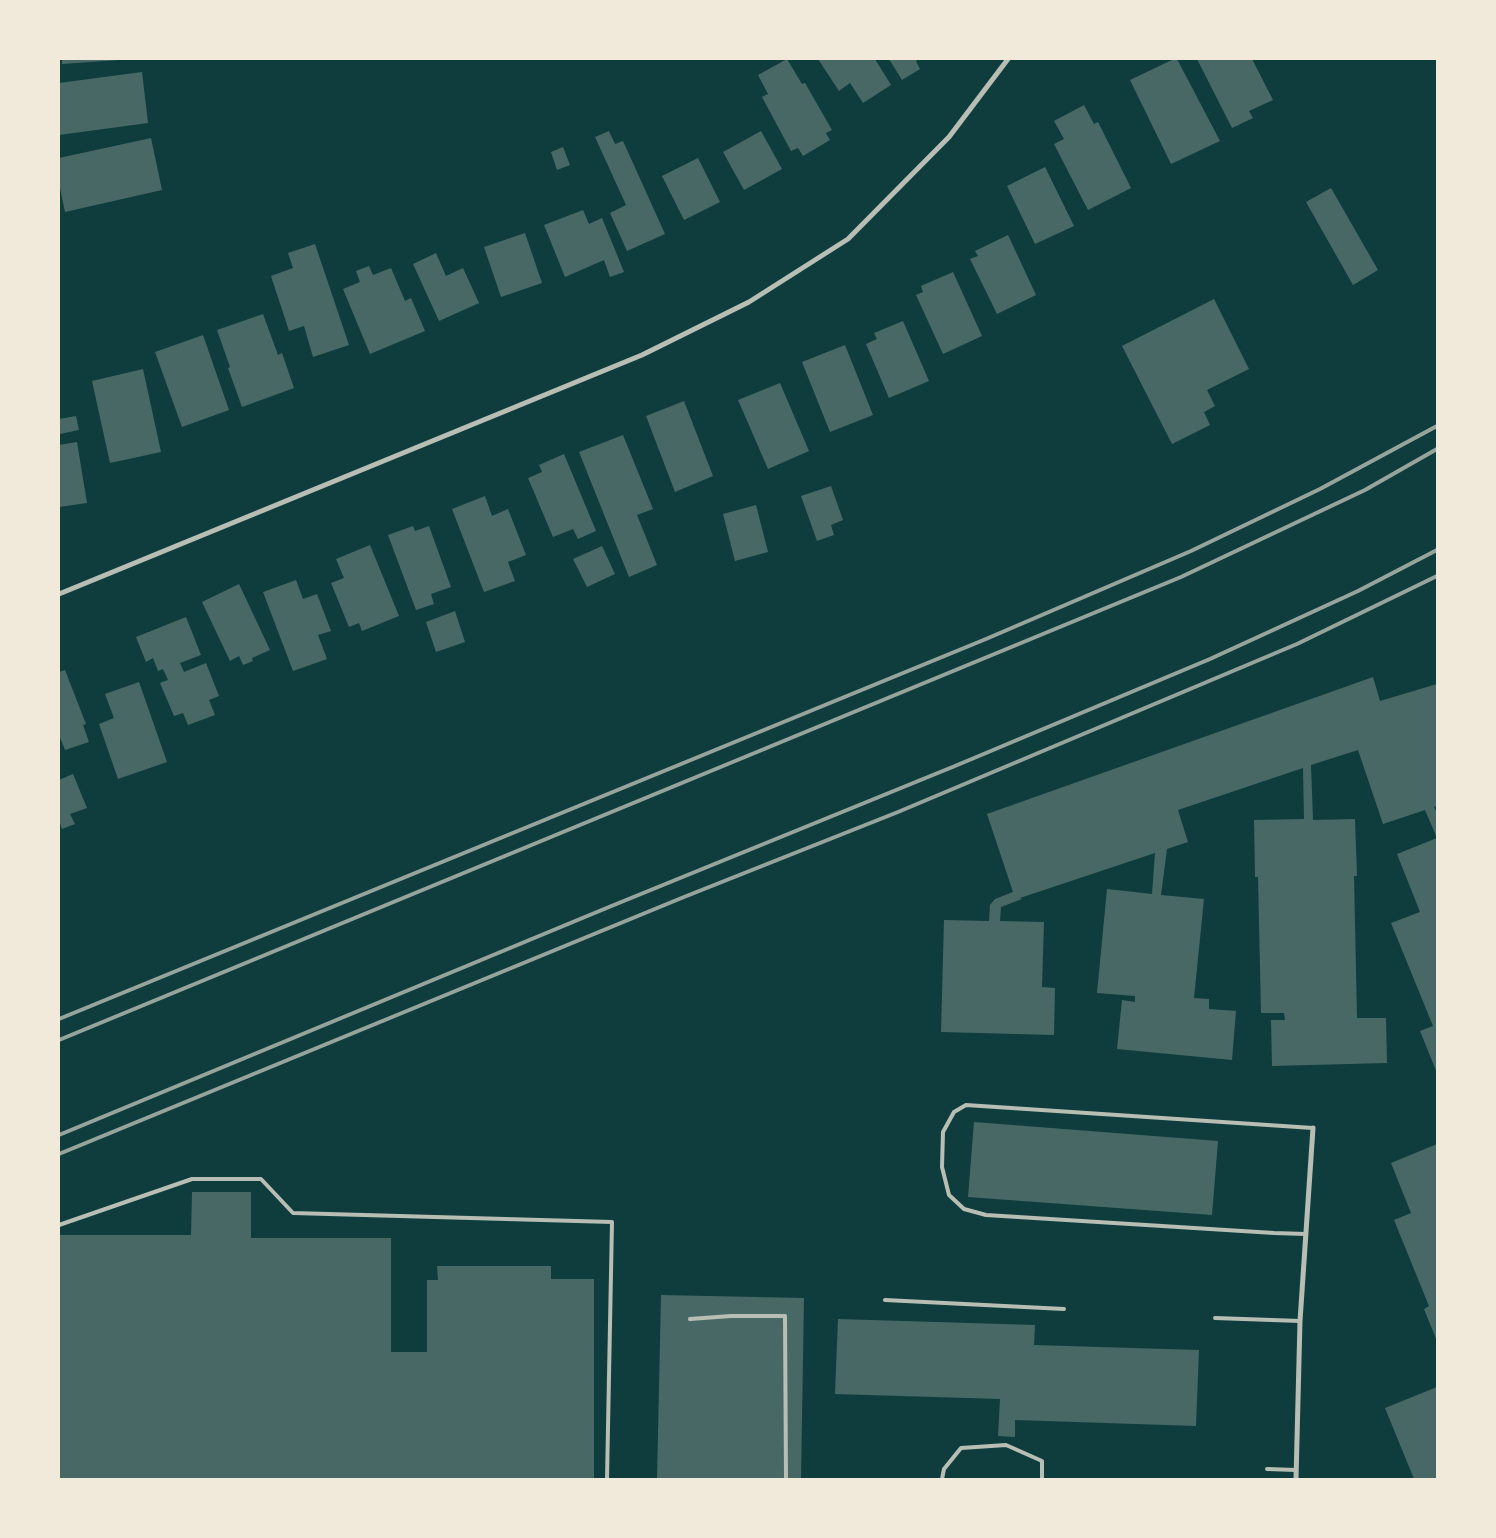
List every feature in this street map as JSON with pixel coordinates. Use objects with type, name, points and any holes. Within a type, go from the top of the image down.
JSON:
[{"type":"street","points":[[59,594],[642,355],[749,302],[848,239],[949,137],[1008,59]]},
{"type":"street","points":[[1296,1479],[1300,1321],[1313,1128]]},
{"type":"lane","points":[[1306,1234],[1274,1234],[986,1215],[964,1209],[950,1195],[944,1177],[942,1167],[943,1132],[954,1112],[966,1105],[1313,1128]]},
{"type":"lane","points":[[59,1226],[192,1179],[261,1179],[293,1213],[612,1222],[607,1479]]},
{"type":"lane","points":[[885,1300],[1064,1309]]},
{"type":"lane","points":[[690,1319],[731,1316],[784,1316],[786,1479]]},
{"type":"lane","points":[[1215,1318],[1300,1321]]},
{"type":"lane","points":[[942,1479],[944,1469],[961,1448],[1006,1445],[1042,1460],[1042,1479]]},
{"type":"lane","points":[[1267,1469],[1296,1470]]},
{"type":"building","points":[[62,59],[119,59],[119,60],[62,64]]},
{"type":"building","points":[[787,59],[802,84],[805,83],[832,130],[826,133],[830,140],[803,156],[798,148],[791,151],[762,97],[768,94],[758,75]]},
{"type":"building","points":[[818,59],[875,59],[891,85],[863,103],[850,83],[839,91]]},
{"type":"building","points":[[889,59],[919,59],[916,61],[920,69],[902,80]]},
{"type":"building","points":[[1177,59],[1220,141],[1171,164],[1130,80]]},
{"type":"building","points":[[1197,59],[1252,59],[1273,100],[1249,111],[1253,118],[1232,128]]},
{"type":"building","points":[[142,72],[148,123],[59,135],[59,83]]},
{"type":"building","points":[[1084,105],[1094,124],[1098,122],[1131,188],[1088,210],[1054,144],[1064,139],[1054,121]]},
{"type":"building","points":[[609,131],[615,144],[623,141],[665,234],[627,251],[610,213],[626,205],[595,137]]},
{"type":"building","points":[[761,131],[782,169],[744,190],[723,152]]},
{"type":"building","points":[[151,138],[162,190],[65,212],[59,183],[59,158]]},
{"type":"building","points":[[563,147],[570,165],[557,170],[551,152]]},
{"type":"building","points":[[698,158],[720,202],[684,220],[662,176]]},
{"type":"building","points":[[1045,167],[1074,226],[1035,244],[1007,186]]},
{"type":"building","points":[[1331,188],[1378,270],[1353,285],[1306,202]]},
{"type":"building","points":[[583,210],[589,224],[602,218],[624,272],[610,277],[604,260],[565,277],[544,225]]},
{"type":"building","points":[[525,233],[542,283],[501,297],[484,247]]},
{"type":"building","points":[[1008,235],[1036,295],[997,314],[970,259],[978,256],[975,251]]},
{"type":"building","points":[[315,244],[349,345],[313,357],[304,326],[289,331],[271,276],[293,268],[288,253]]},
{"type":"building","points":[[436,253],[446,276],[463,268],[479,303],[439,321],[413,264]]},
{"type":"building","points":[[369,266],[373,275],[391,268],[405,301],[411,298],[425,331],[370,354],[343,289],[360,282],[356,271]]},
{"type":"building","points":[[953,272],[982,336],[943,354],[916,295],[923,292],[921,286]]},
{"type":"building","points":[[1214,299],[1249,369],[1207,390],[1215,406],[1204,412],[1210,425],[1172,444],[1122,346]]},
{"type":"building","points":[[263,314],[278,355],[282,353],[294,388],[242,407],[217,330]]},
{"type":"building","points":[[903,321],[929,381],[889,398],[866,344],[877,339],[874,333]]},
{"type":"building","points":[[203,335],[229,410],[182,427],[155,352]]},
{"type":"building","points":[[845,345],[873,415],[830,432],[802,362]]},
{"type":"building","points":[[143,369],[161,452],[110,463],[92,381]]},
{"type":"building","points":[[780,383],[809,451],[768,469],[738,400]]},
{"type":"building","points":[[684,401],[713,476],[675,492],[646,416]]},
{"type":"building","points":[[76,416],[79,430],[60,434],[59,419]]},
{"type":"building","points":[[623,435],[653,509],[637,515],[657,565],[629,577],[579,452]]},
{"type":"building","points":[[77,442],[87,503],[59,507],[59,445]]},
{"type":"building","points":[[564,454],[596,531],[578,539],[573,529],[553,537],[528,478],[542,472],[539,465]]},
{"type":"building","points":[[831,486],[843,520],[831,525],[834,535],[817,541],[801,496]]},
{"type":"building","points":[[485,496],[492,516],[508,509],[526,555],[508,562],[515,581],[484,592],[452,509]]},
{"type":"building","points":[[756,505],[768,552],[735,561],[723,514]]},
{"type":"building","points":[[413,526],[415,531],[429,526],[451,587],[431,594],[434,604],[416,610],[388,535]]},
{"type":"building","points":[[370,545],[399,616],[362,631],[359,623],[349,627],[331,583],[344,578],[336,559]]},
{"type":"building","points":[[602,546],[615,574],[587,587],[573,559]]},
{"type":"building","points":[[296,580],[303,599],[317,594],[331,631],[318,635],[327,659],[293,671],[263,592]]},
{"type":"building","points":[[239,584],[270,650],[252,658],[253,661],[243,665],[239,656],[230,661],[202,602]]},
{"type":"building","points":[[455,611],[465,642],[436,652],[426,622]]},
{"type":"building","points":[[186,617],[201,655],[180,663],[184,672],[206,663],[219,696],[209,700],[215,715],[188,725],[183,713],[174,716],[160,683],[168,680],[163,669],[158,671],[153,658],[146,662],[136,637]]},
{"type":"building","points":[[65,670],[86,724],[83,725],[89,742],[65,750],[59,735],[59,672]]},
{"type":"building","points":[[1373,677],[1380,701],[1437,684],[1437,806],[1434,807],[1437,813],[1437,838],[1425,810],[1383,824],[1358,750],[1311,765],[1313,820],[1355,819],[1357,876],[1354,876],[1357,1018],[1386,1018],[1387,1063],[1272,1066],[1271,1020],[1285,1020],[1284,1013],[1261,1013],[1258,877],[1255,877],[1254,820],[1304,819],[1303,768],[1178,810],[1188,842],[1167,849],[1161,895],[1204,899],[1194,998],[1209,999],[1209,1009],[1236,1011],[1232,1060],[1117,1049],[1122,1000],[1135,1002],[1135,996],[1097,993],[1107,889],[1152,894],[1155,853],[1020,898],[1022,899],[1001,907],[1000,921],[1044,922],[1042,987],[1055,988],[1054,1035],[941,1032],[944,920],[989,921],[990,905],[995,899],[1013,892],[987,814]]},
{"type":"building","points":[[139,682],[167,762],[118,779],[99,724],[114,718],[105,694]]},
{"type":"building","points":[[73,774],[87,808],[70,814],[75,824],[62,829],[59,820],[59,780]]},
{"type":"building","points":[[1437,838],[1437,1073],[1420,1031],[1433,1026],[1391,923],[1420,912],[1397,854]]},
{"type":"building","points":[[974,1122],[1218,1141],[1212,1215],[968,1197]]},
{"type":"building","points":[[1437,1144],[1437,1341],[1424,1309],[1429,1306],[1394,1220],[1411,1213],[1391,1163]]},
{"type":"building","points":[[192,1192],[251,1192],[251,1238],[391,1238],[391,1352],[427,1352],[427,1280],[438,1280],[437,1266],[551,1266],[551,1279],[594,1279],[594,1479],[59,1479],[59,1235],[191,1235]]},
{"type":"building","points":[[661,1295],[804,1298],[801,1479],[657,1479]]},
{"type":"building","points":[[838,1319],[1035,1325],[1034,1345],[1199,1350],[1196,1426],[1015,1420],[1015,1437],[998,1436],[1000,1399],[835,1394]]},
{"type":"building","points":[[1437,1387],[1437,1479],[1414,1479],[1385,1408]]},
{"type":"railway","points":[[59,1019],[986,639],[1191,551],[1320,489],[1437,426]]},
{"type":"railway","points":[[59,1040],[1181,577],[1365,490],[1437,449]]},
{"type":"railway","points":[[59,1135],[1210,659],[1358,591],[1437,550]]},
{"type":"railway","points":[[59,1154],[684,897],[898,812],[1297,644],[1437,576]]}]
